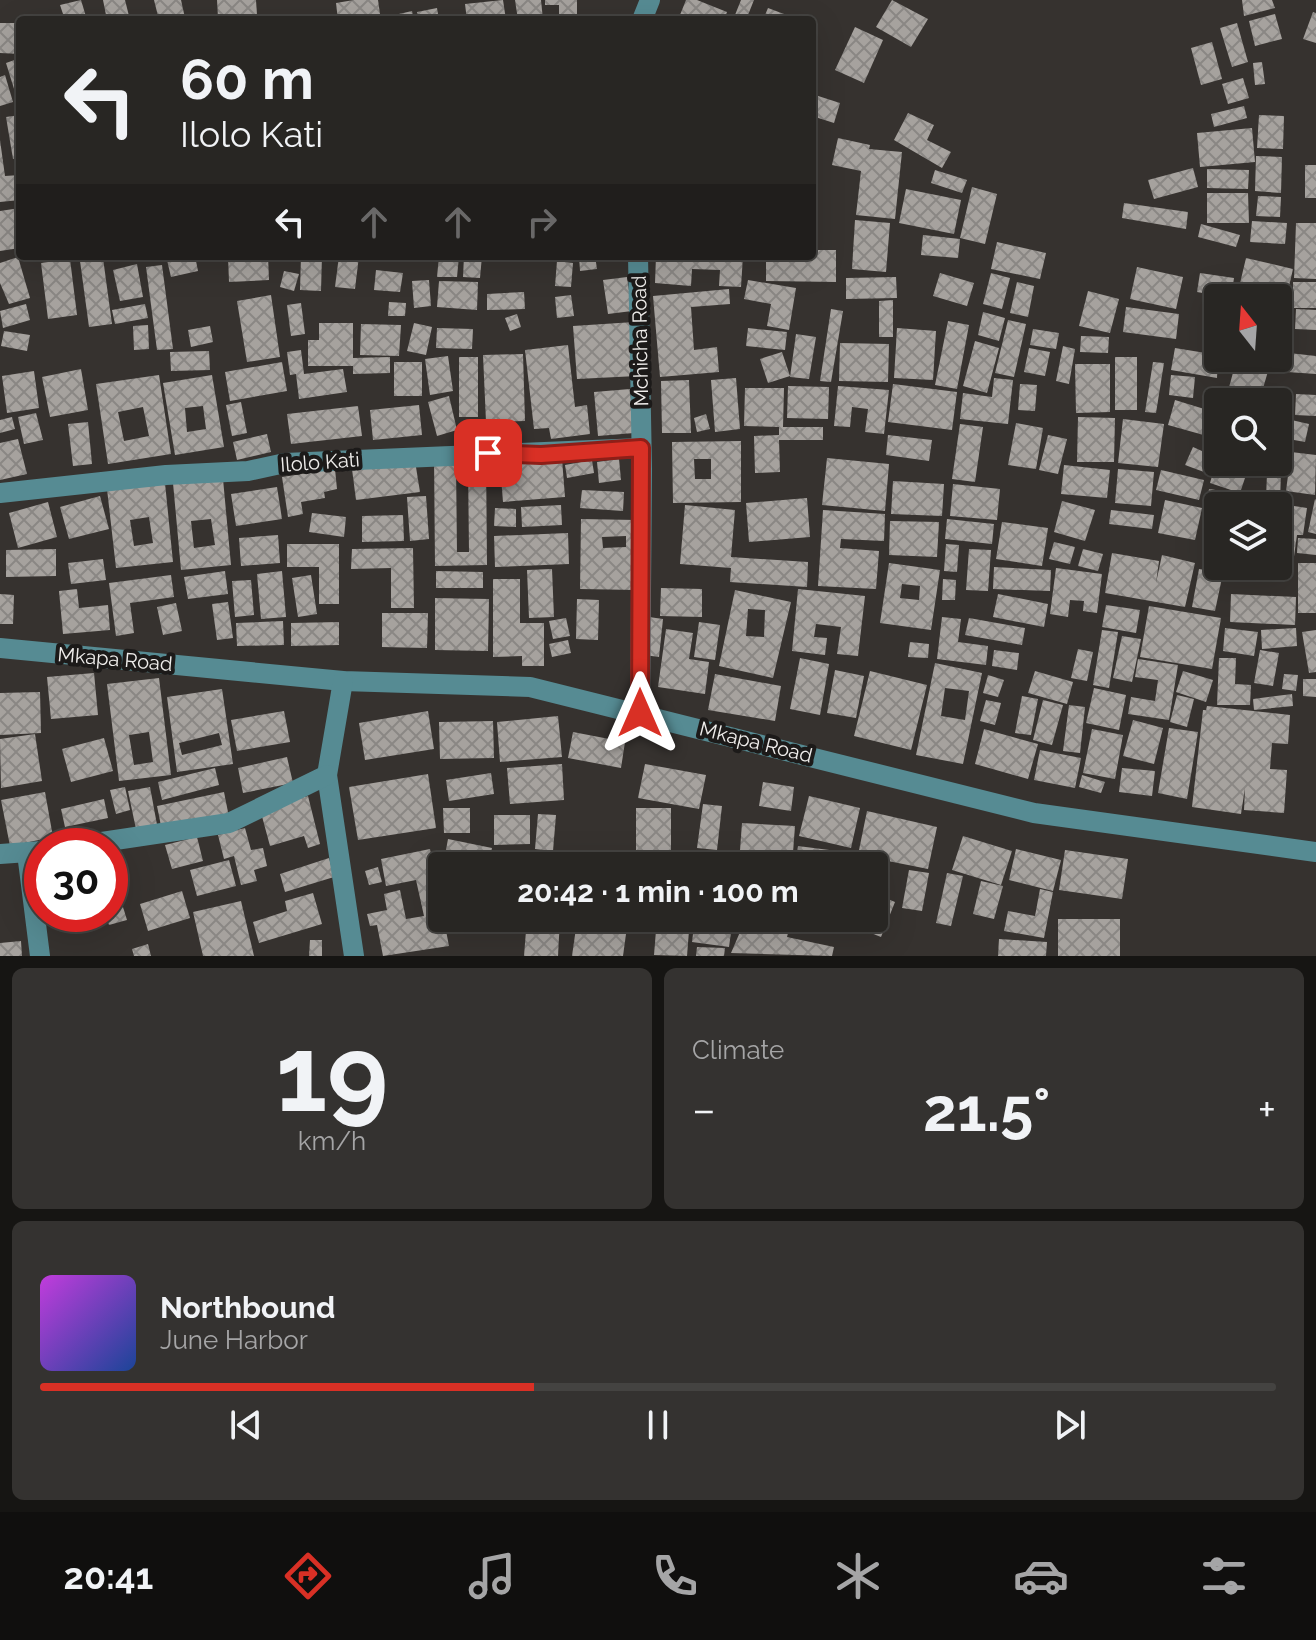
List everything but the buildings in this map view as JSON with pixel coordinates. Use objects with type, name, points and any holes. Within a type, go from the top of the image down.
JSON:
[{"type":"street","name":"Mchicha Road","points":[[638,260],[640,713]]},
{"type":"street","name":"Ilolo Kati","points":[[0,493],[166,475],[248,471],[285,463],[641,448]]},
{"type":"street","name":"Mkapa Road","points":[[0,648],[343,681],[530,687],[1034,813],[1316,852]]},
{"type":"street","points":[[343,681],[327,775],[354,956]]},
{"type":"street","points":[[128,838],[229,823],[327,775]]},
{"type":"street","points":[[0,854],[24,853]]},
{"type":"street","points":[[39,932],[40,956]]},
{"type":"route","points":[[488,453],[541,455],[641,448],[640,713]]}]
